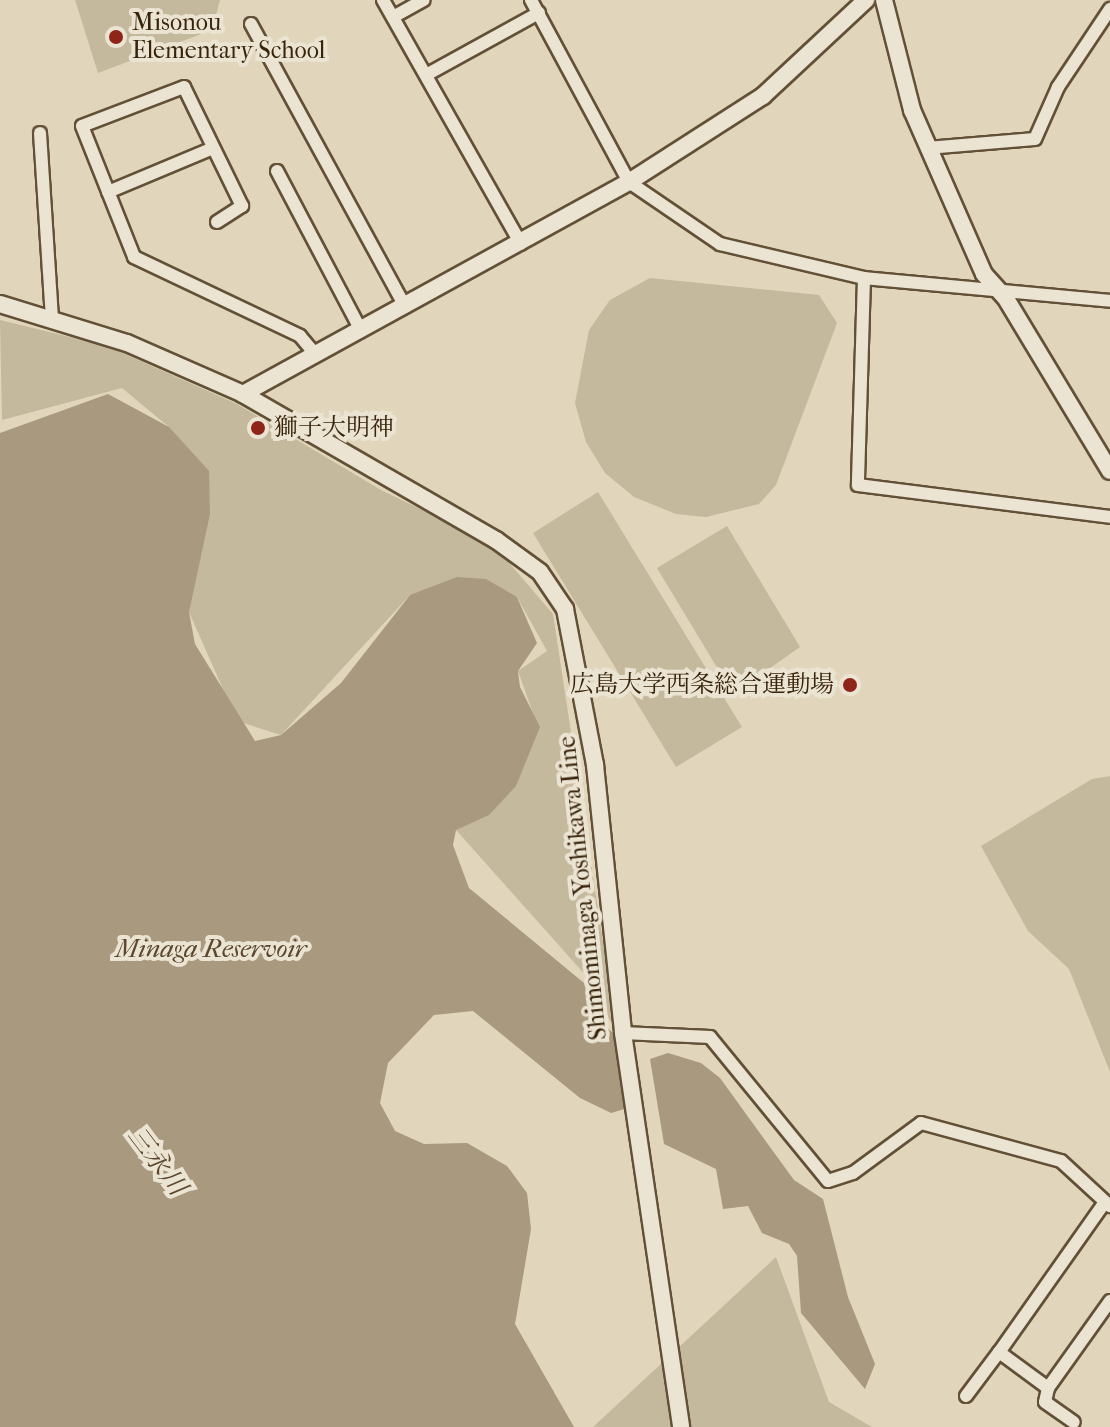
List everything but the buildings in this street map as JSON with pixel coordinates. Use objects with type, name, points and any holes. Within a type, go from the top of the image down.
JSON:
[{"type":"main road","points":[[243,394],[629,182],[763,96],[866,0]]},
{"type":"main road","points":[[884,0],[927,148],[984,274],[1005,297],[1110,471]]},
{"type":"main road","name":"Shimominaga Yoshikawa Line","points":[[0,304],[127,343],[243,394],[496,540],[540,572],[565,609],[595,765],[623,1033],[681,1427]]},
{"type":"street","points":[[383,0],[521,244]]},
{"type":"street","points":[[393,17],[424,0]]},
{"type":"street","points":[[531,0],[629,182],[720,244],[864,278],[1005,297],[1110,301]]},
{"type":"street","points":[[927,148],[1035,139],[1058,87],[1110,9]]},
{"type":"street","points":[[426,75],[539,13]]},
{"type":"street","points":[[251,24],[405,307]]},
{"type":"street","points":[[217,222],[242,206],[184,87],[82,126],[134,257],[300,336],[316,355]]},
{"type":"street","points":[[40,133],[52,320]]},
{"type":"street","points":[[108,192],[213,148]]},
{"type":"street","points":[[277,171],[361,330]]},
{"type":"street","points":[[864,278],[858,485],[1110,517]]},
{"type":"street","points":[[623,1033],[710,1037],[828,1181],[853,1173],[921,1123],[1061,1161],[1108,1204],[966,1396]]},
{"type":"street","points":[[1074,1422],[1045,1402],[1048,1388],[1109,1306]]},
{"type":"street","points":[[999,1352],[1048,1388]]},
{"type":"shaded area","points":[[75,0],[220,0],[212,30],[98,73]]},
{"type":"shaded area","points":[[650,278],[819,295],[837,323],[776,485],[759,504],[706,517],[676,514],[634,497],[605,473],[586,442],[575,403],[589,330],[610,300]]},
{"type":"shaded area","points":[[0,320],[107,346],[237,404],[381,490],[493,544],[553,614],[617,1034],[588,978],[456,830],[534,716],[518,671],[547,651],[517,597],[410,595],[281,735],[237,721],[189,612],[194,567],[169,427],[122,388],[2,420]]},
{"type":"shaded area","points":[[598,492],[742,727],[676,767],[533,533]]},
{"type":"shaded area","points":[[727,526],[800,647],[733,694],[657,568]]},
{"type":"shaded area","points":[[1110,776],[1110,1072],[1069,969],[1028,931],[981,846],[1092,779]]},
{"type":"shaded area","points":[[776,1257],[829,1402],[872,1427],[593,1427]]},
{"type":"water","name":"Minaga Reservoir","points":[[108,394],[169,427],[209,471],[210,514],[189,612],[195,644],[255,741],[281,735],[341,683],[410,595],[457,577],[486,579],[517,597],[537,643],[518,671],[520,687],[540,727],[516,786],[489,815],[456,830],[453,845],[469,888],[584,983],[591,1012],[618,1038],[628,1108],[611,1113],[580,1098],[473,1011],[434,1015],[388,1063],[380,1103],[395,1131],[424,1144],[467,1143],[507,1166],[527,1193],[531,1229],[515,1324],[574,1427],[0,1427],[0,433]]},
{"type":"water","points":[[668,1053],[701,1063],[720,1078],[794,1180],[823,1199],[848,1297],[875,1364],[865,1389],[801,1313],[797,1256],[789,1244],[762,1233],[748,1206],[723,1209],[716,1169],[664,1144],[650,1059]]},
{"type":"place","name":"Misonou Elementary School","points":[[116,37]]},
{"type":"place","name":"獅子大明神","points":[[258,428]]},
{"type":"place","name":"広島大学西条総合運動場","points":[[850,685]]},
{"type":"water label","name":"三永川","points":[[157,1161]]}]
